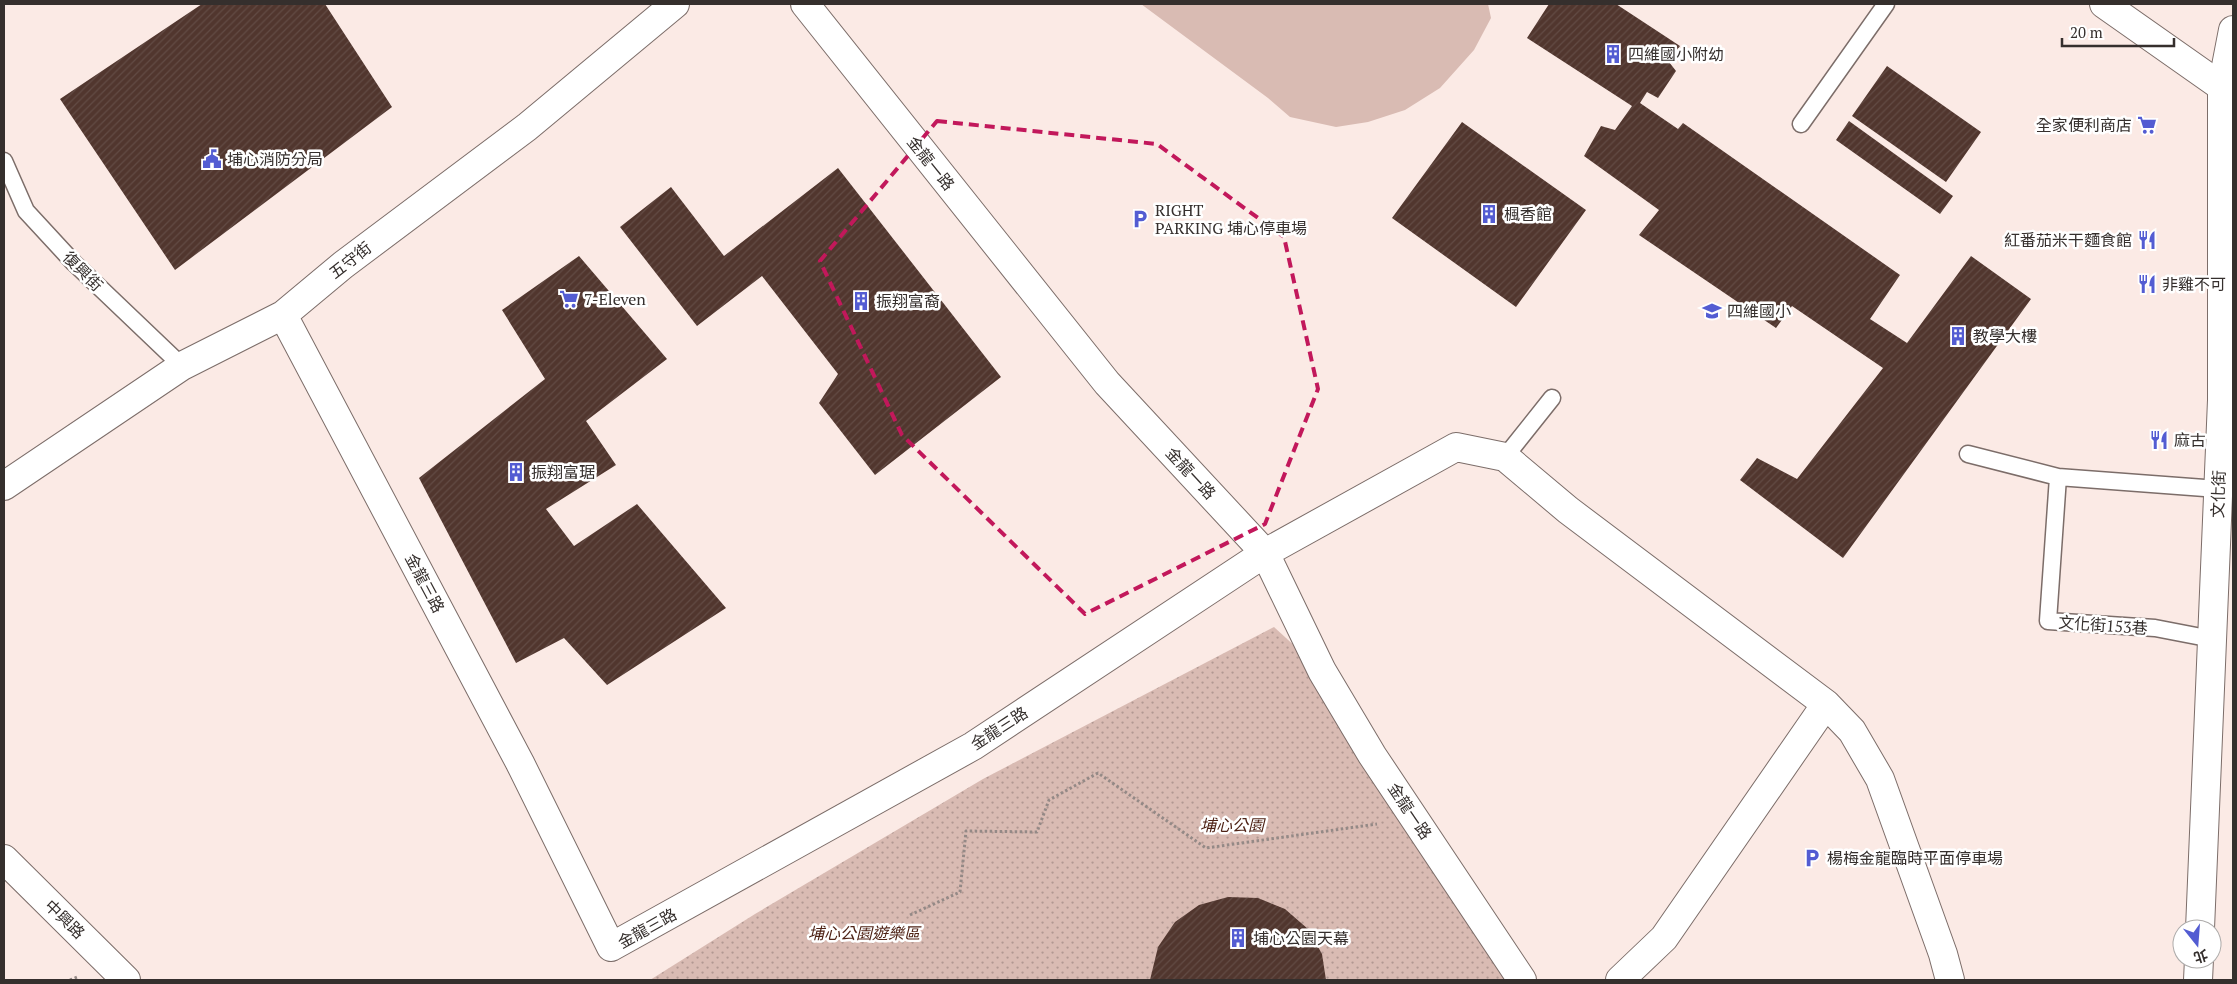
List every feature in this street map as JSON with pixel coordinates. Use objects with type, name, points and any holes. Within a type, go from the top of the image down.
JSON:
[{"type":"street","name":"五守街","points":[[4,486],[182,366],[283,315],[342,264],[527,126],[675,4]]},
{"type":"street","name":"金龍一路","points":[[805,4],[1107,383],[1265,553],[1322,672],[1372,755],[1522,980]]},
{"type":"street","points":[[2104,4],[2228,88]]},
{"type":"street","name":"文化街","points":[[2200,919],[2222,400],[2228,88],[2233,30]]},
{"type":"street","name":"金龍三路","points":[[283,315],[520,763],[611,948],[973,746],[1265,553]]},
{"type":"street","points":[[1265,553],[1456,448],[1505,457],[1568,510],[1826,704],[1852,731],[1880,779],[1943,954],[1950,980]]},
{"type":"street","points":[[1620,980],[1664,938],[1826,704]]},
{"type":"street","name":"中興路","points":[[4,859],[126,980]]},
{"type":"lane","points":[[1801,124],[1886,4]]},
{"type":"lane","name":"復興街","points":[[4,161],[26,211],[74,263],[182,366]]},
{"type":"lane","points":[[1505,457],[1552,398]]},
{"type":"lane","points":[[1968,454],[2058,477],[2218,489]]},
{"type":"lane","name":"文化街153巷","points":[[2058,477],[2048,621],[2155,628],[2212,639]]},
{"type":"path","points":[[910,915],[960,892],[966,831],[1037,832],[1050,800],[1098,773],[1206,848],[1415,819]]},
{"type":"highlighted area","points":[[937,121],[1157,144],[1284,237],[1318,389],[1265,524],[1085,614],[902,435],[820,261]]},
{"type":"green space","points":[[1141,4],[1488,4],[1491,18],[1474,50],[1440,88],[1405,110],[1368,122],[1336,127],[1290,117],[1268,98]]},
{"type":"green space","name":"埔心公園","points":[[1274,627],[1322,671],[1506,980],[650,980],[755,914],[983,779]]},
{"type":"building","name":"埔心消防分局","points":[[202,4],[325,4],[392,107],[175,270],[60,99]]},
{"type":"building","name":"教學大樓","points":[[1549,4],[1616,4],[1680,46],[1669,62],[1676,71],[1658,98],[1647,92],[1640,103],[1678,129],[1683,123],[1900,275],[1870,319],[1907,343],[1971,256],[2031,299],[1843,558],[1740,480],[1757,458],[1797,479],[1883,368],[1792,306],[1776,328],[1639,235],[1659,210],[1584,156],[1601,126],[1615,130],[1632,106],[1527,38]]},
{"type":"building","points":[[1887,66],[1981,132],[1946,182],[1852,116]]},
{"type":"building","points":[[1849,121],[1953,196],[1940,214],[1836,140]]},
{"type":"building","name":"楓香館","points":[[1462,122],[1586,210],[1516,307],[1392,218]]},
{"type":"building","name":"振翔富裔","points":[[838,168],[1001,377],[875,475],[819,403],[838,374],[762,276],[697,326],[620,227],[671,187],[724,256]]},
{"type":"building","name":"振翔富琚","points":[[579,256],[667,359],[586,421],[616,465],[546,509],[574,546],[637,504],[726,608],[607,685],[564,638],[516,663],[419,478],[545,379],[502,310]]},
{"type":"building","name":"埔心公園天幕","points":[[1228,897],[1258,898],[1285,909],[1308,929],[1322,954],[1326,980],[1150,980],[1158,947],[1175,922],[1199,905]]},
{"type":"place","name":"四維國小附幼","points":[[1613,54]]},
{"type":"place","name":"全家便利商店","points":[[2147,125]]},
{"type":"place","name":"埔心消防分局","points":[[212,159]]},
{"type":"place","name":"楓香館","points":[[1489,214]]},
{"type":"place","name":"RIGHT PARKING 埔心停車場","points":[[1140,219]]},
{"type":"place","name":"紅番茄米干麵食館","points":[[2147,240]]},
{"type":"place","name":"非雞不可","points":[[2147,284]]},
{"type":"place","name":"7-Eleven","points":[[569,299]]},
{"type":"place","name":"振翔富裔","points":[[861,301]]},
{"type":"place","name":"四維國小","points":[[1712,311]]},
{"type":"place","name":"教學大樓","points":[[1958,336]]},
{"type":"place","name":"麻古","points":[[2159,440]]},
{"type":"place","name":"振翔富琚","points":[[516,472]]},
{"type":"place","name":"楊梅金龍臨時平面停車場","points":[[1812,858]]},
{"type":"place","name":"埔心公園天幕","points":[[1238,938]]},
{"type":"park label","name":"埔心公園遊樂區","points":[[864,933]]}]
